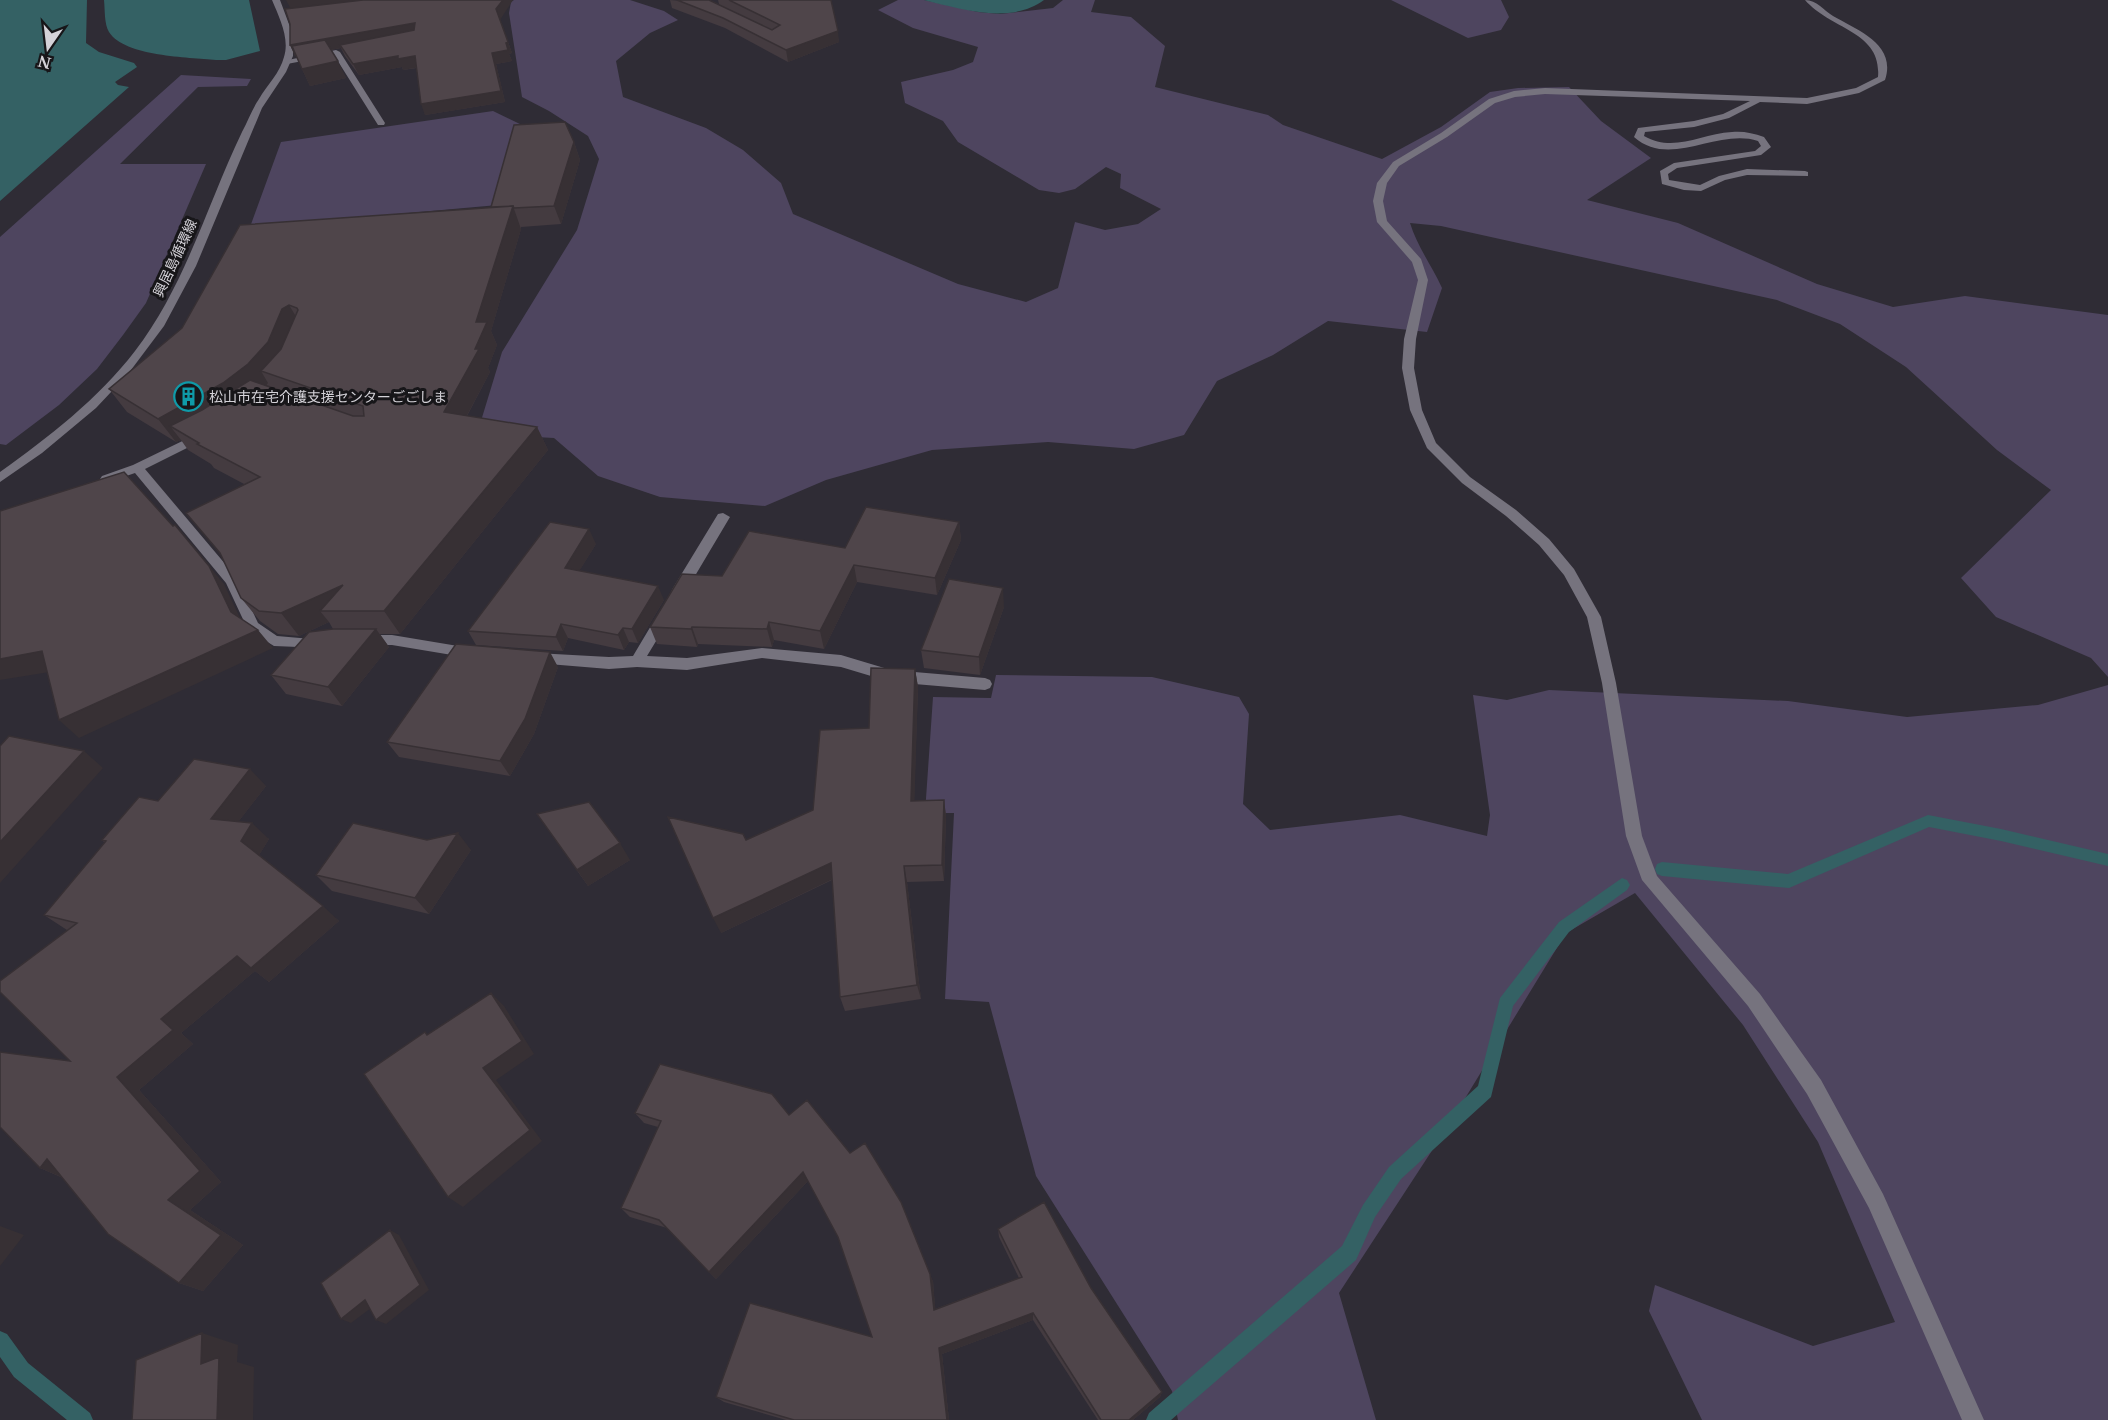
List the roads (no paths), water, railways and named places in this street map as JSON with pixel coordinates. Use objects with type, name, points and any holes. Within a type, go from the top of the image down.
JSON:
[{"type":"street","points":[[276,0],[283,16],[290,48],[287,61],[347,50]]},
{"type":"street","points":[[1809,0],[1826,16],[1859,33],[1879,51],[1885,66],[1882,78],[1859,90],[1807,101],[1545,91],[1514,94],[1492,101],[1444,135],[1396,164],[1382,183],[1378,201],[1382,222],[1417,261],[1423,280],[1410,339],[1408,368],[1416,410],[1431,445],[1466,480],[1511,513],[1544,542],[1569,572],[1594,617],[1609,683],[1634,836],[1650,880],[1755,1000],[1814,1087],[1876,1201],[1973,1420]]},
{"type":"street","points":[[283,16],[295,14]]},
{"type":"street","points":[[336,52],[381,123]]},
{"type":"street","name":"興居島循環線","points":[[0,478],[79,416],[118,378],[140,352],[173,301],[258,107],[287,61]]},
{"type":"street","points":[[1757,98],[1756,102],[1725,116],[1694,124],[1641,130],[1638,137],[1649,145],[1673,148],[1721,136],[1742,134],[1761,139],[1766,147],[1758,153],[1674,166],[1663,173],[1665,182],[1684,188],[1701,188],[1722,178],[1747,172],[1805,174]]},
{"type":"street","points":[[96,483],[137,468],[214,429]]},
{"type":"street","points":[[137,468],[232,580],[253,626],[274,641],[310,645],[328,642]]},
{"type":"street","points":[[637,661],[723,517]]},
{"type":"street","points":[[347,640],[392,639],[442,650],[486,654]]},
{"type":"street","points":[[519,657],[609,663],[637,661],[687,664],[762,653],[841,661],[891,676],[985,684]]},
{"type":"waterway","points":[[1662,869],[1789,881],[1928,821],[2108,860]]},
{"type":"waterway","points":[[1156,1420],[1349,1253],[1369,1211],[1395,1173],[1485,1091],[1506,1003],[1564,927],[1622,885]]},
{"type":"waterway","points":[[0,1341],[21,1370],[83,1420]]},
{"type":"place","name":"松山市在宅介護支援センターごごしま","points":[[188,397]]}]
